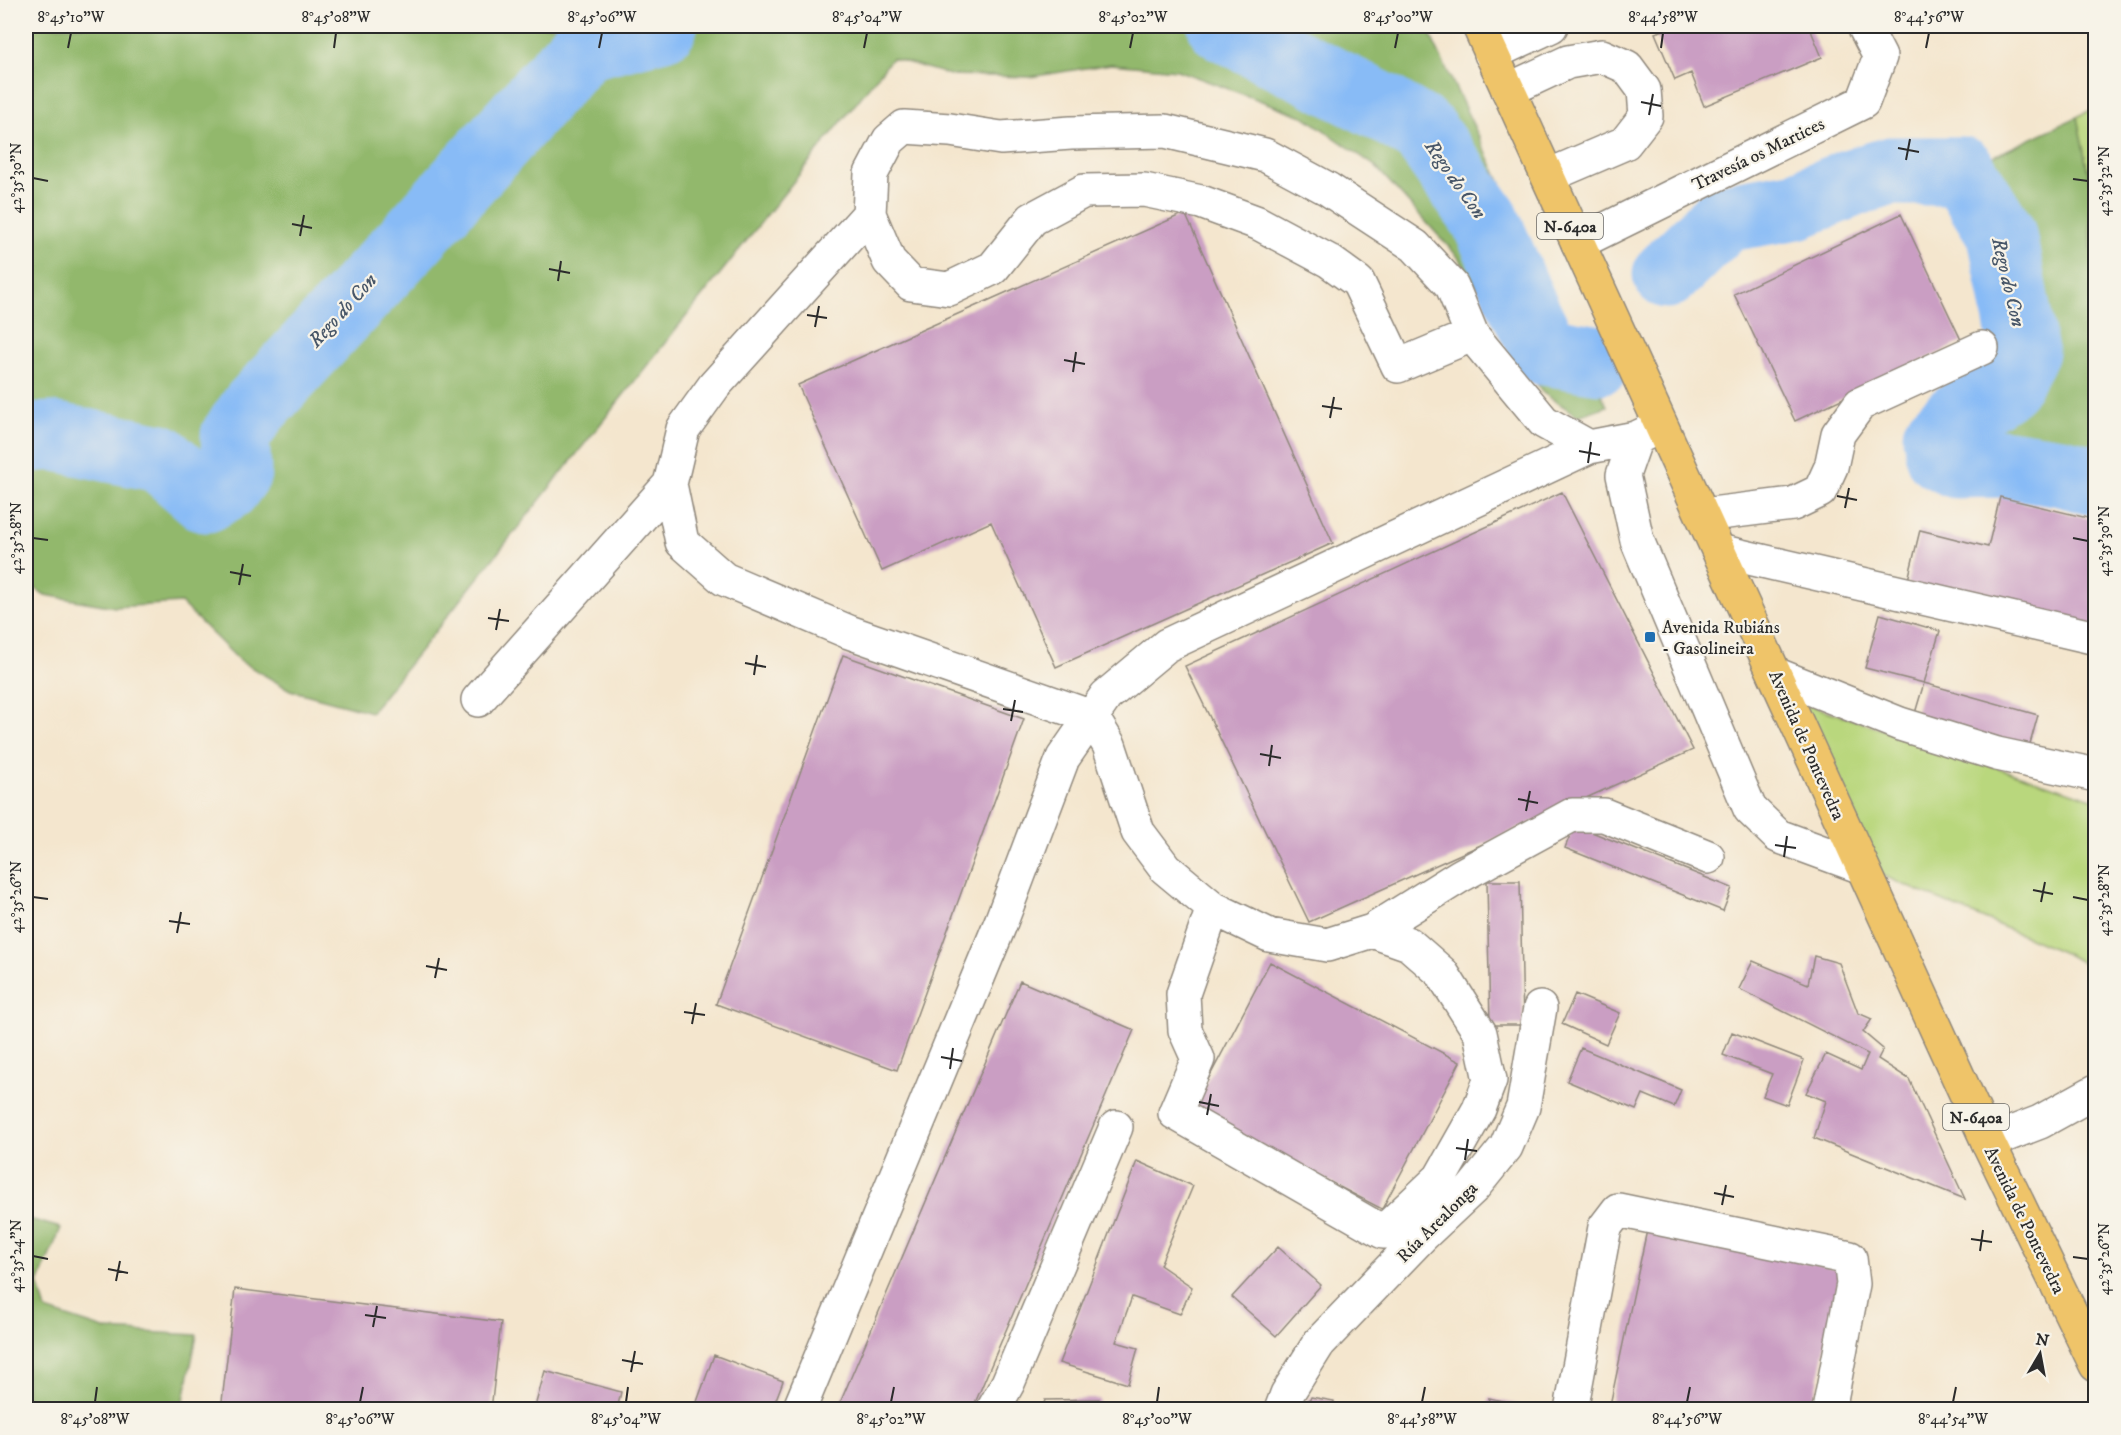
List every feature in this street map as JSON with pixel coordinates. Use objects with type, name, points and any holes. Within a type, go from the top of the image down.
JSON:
[{"type":"main road","name":"Avenida de Pontevedra","points":[[1485,40],[1578,243],[1649,432],[1703,514],[1988,1142],[2096,1365]]},
{"type":"street","points":[[1485,40],[1551,26]]},
{"type":"street","name":"Travesía os Martices","points":[[1578,243],[1863,102],[1880,57],[1864,26]]},
{"type":"street","points":[[1508,90],[1568,62],[1602,56],[1627,67],[1644,90],[1646,116],[1625,143],[1548,176]]},
{"type":"street","points":[[1472,335],[1398,366],[1358,282],[1329,261],[1258,223],[1201,202],[1144,190],[1084,191],[1032,219],[993,268],[949,289],[911,284],[890,261],[869,214],[871,174],[889,140],[904,127],[950,130],[1001,138],[1071,133],[1165,131],[1265,155],[1329,189],[1415,246],[1452,286],[1472,335],[1544,422],[1589,447]]},
{"type":"street","points":[[869,214],[759,333],[714,386],[683,429],[670,484],[682,542],[724,579],[849,632],[1092,717],[1110,745],[1138,832],[1165,868],[1213,908],[1269,935],[1327,945],[1372,931],[1515,844],[1572,815],[1604,815],[1708,857]]},
{"type":"street","points":[[1703,514],[1793,504],[1820,491],[1831,467],[1838,434],[1860,404],[1982,348]]},
{"type":"street","points":[[799,1410],[1001,922],[1063,758],[1106,696],[1167,645],[1589,447],[1649,432]]},
{"type":"street","points":[[1649,432],[1623,475],[1637,540],[1750,809],[1778,836],[1862,867]]},
{"type":"street","points":[[478,700],[670,484]]},
{"type":"street","points":[[1719,551],[2096,638]]},
{"type":"street","points":[[1775,674],[1900,724],[1997,754],[2096,776]]},
{"type":"street","points":[[1213,908],[1183,994],[1185,1030],[1198,1059],[1175,1113],[1383,1232],[1440,1178],[1479,1109],[1490,1080],[1480,1033],[1442,973],[1409,944],[1372,931]]},
{"type":"street","name":"Rúa Arealonga","points":[[1281,1410],[1287,1395],[1319,1343],[1421,1237],[1472,1189],[1506,1147],[1523,1107],[1540,1008]]},
{"type":"street","points":[[1988,1142],[2040,1122],[2096,1091]]},
{"type":"street","points":[[993,1410],[1008,1383],[1116,1127]]},
{"type":"street","points":[[1571,1410],[1605,1227],[1618,1210],[1850,1258],[1852,1284],[1829,1410]]},
{"type":"green space","points":[[26,26],[1426,26],[1607,406],[1578,416],[1543,393],[1458,257],[1375,166],[1305,117],[1177,70],[1111,64],[1030,77],[950,75],[892,58],[371,712],[290,690],[240,661],[181,603],[115,607],[45,595],[26,582]]},
{"type":"green space","points":[[2095,108],[2095,256],[2091,249],[2090,183],[2077,117]]},
{"type":"green space","points":[[2077,117],[2090,183],[2091,248],[2095,256],[2095,481],[2061,472],[2001,463],[1956,464],[1937,436],[2006,384],[2024,351],[2002,235],[1962,171]]},
{"type":"green space","points":[[1785,697],[2095,800],[2095,970],[2069,955],[1862,867]]},
{"type":"green space","points":[[26,1218],[61,1228],[38,1283],[46,1310],[107,1330],[197,1335],[182,1409],[26,1409]]},
{"type":"building","points":[[1669,26],[1809,26],[1822,57],[1704,106],[1691,73],[1675,80],[1655,33],[1670,28]]},
{"type":"building","points":[[1185,213],[1333,543],[1056,667],[991,522],[882,571],[798,385]]},
{"type":"building","points":[[1901,214],[1962,342],[1795,421],[1734,294]]},
{"type":"building","points":[[1562,492],[1693,750],[1309,922],[1185,666]]},
{"type":"building","points":[[2000,497],[2096,520],[2096,629],[1907,584],[1920,530],[1988,547]]},
{"type":"building","points":[[1880,614],[1940,631],[1924,683],[1865,668]]},
{"type":"building","points":[[843,655],[1024,719],[897,1070],[716,1004]]},
{"type":"building","points":[[1924,683],[2038,715],[2028,751],[1913,720]]},
{"type":"building","points":[[1574,825],[1732,888],[1723,911],[1565,848]]},
{"type":"building","points":[[1487,881],[1520,881],[1523,1025],[1490,1025]]},
{"type":"building","points":[[1814,956],[1839,963],[1858,1013],[1872,1019],[1863,1032],[1883,1049],[1878,1059],[1909,1079],[1965,1199],[1814,1138],[1826,1101],[1806,1093],[1826,1054],[1861,1070],[1868,1054],[1739,989],[1753,961],[1808,984]]},
{"type":"building","points":[[1270,962],[1460,1062],[1382,1209],[1192,1110]]},
{"type":"building","points":[[1020,981],[1134,1030],[972,1410],[837,1410]]},
{"type":"building","points":[[1575,994],[1620,1013],[1606,1044],[1562,1024]]},
{"type":"building","points":[[1732,1032],[1804,1060],[1787,1105],[1763,1096],[1772,1074],[1723,1055]]},
{"type":"building","points":[[1581,1048],[1681,1090],[1674,1107],[1643,1094],[1636,1110],[1567,1081]]},
{"type":"building","points":[[1137,1161],[1193,1186],[1160,1265],[1192,1287],[1180,1314],[1132,1297],[1116,1342],[1138,1348],[1128,1384],[1059,1363]]},
{"type":"building","points":[[1647,1230],[1841,1270],[1812,1410],[1609,1410]]},
{"type":"building","points":[[1278,1247],[1321,1285],[1276,1336],[1232,1297]]},
{"type":"building","points":[[235,1289],[501,1322],[491,1410],[221,1410]]},
{"type":"building","points":[[714,1355],[783,1381],[772,1410],[694,1410]]},
{"type":"building","points":[[545,1371],[621,1392],[617,1410],[534,1410]]},
{"type":"building","points":[[1311,1397],[1334,1401],[1333,1410],[1301,1410]]},
{"type":"building","points":[[1489,1398],[1519,1405],[1518,1410],[1487,1410]]},
{"type":"building","points":[[1099,1399],[1099,1410],[1042,1410],[1045,1400]]},
{"type":"waterway","name":"Rego do Con","points":[[26,438],[52,436],[160,458],[206,498],[227,486],[237,472],[235,436],[255,407],[411,239],[584,46],[663,26]]},
{"type":"waterway","name":"Rego do Con","points":[[1222,26],[1384,108],[1423,131],[1485,219],[1545,351],[1599,360]]},
{"type":"waterway","name":"Rego do Con","points":[[1667,274],[1724,218],[1797,205],[1854,182],[1891,171],[1962,171],[2002,235],[2024,351],[2006,384],[1959,415],[1937,436],[1940,456],[1956,464],[2001,463],[2061,472],[2096,481]]},
{"type":"place","name":"Avenida Rubiáns - Gasolineira","points":[[1650,637]]}]
